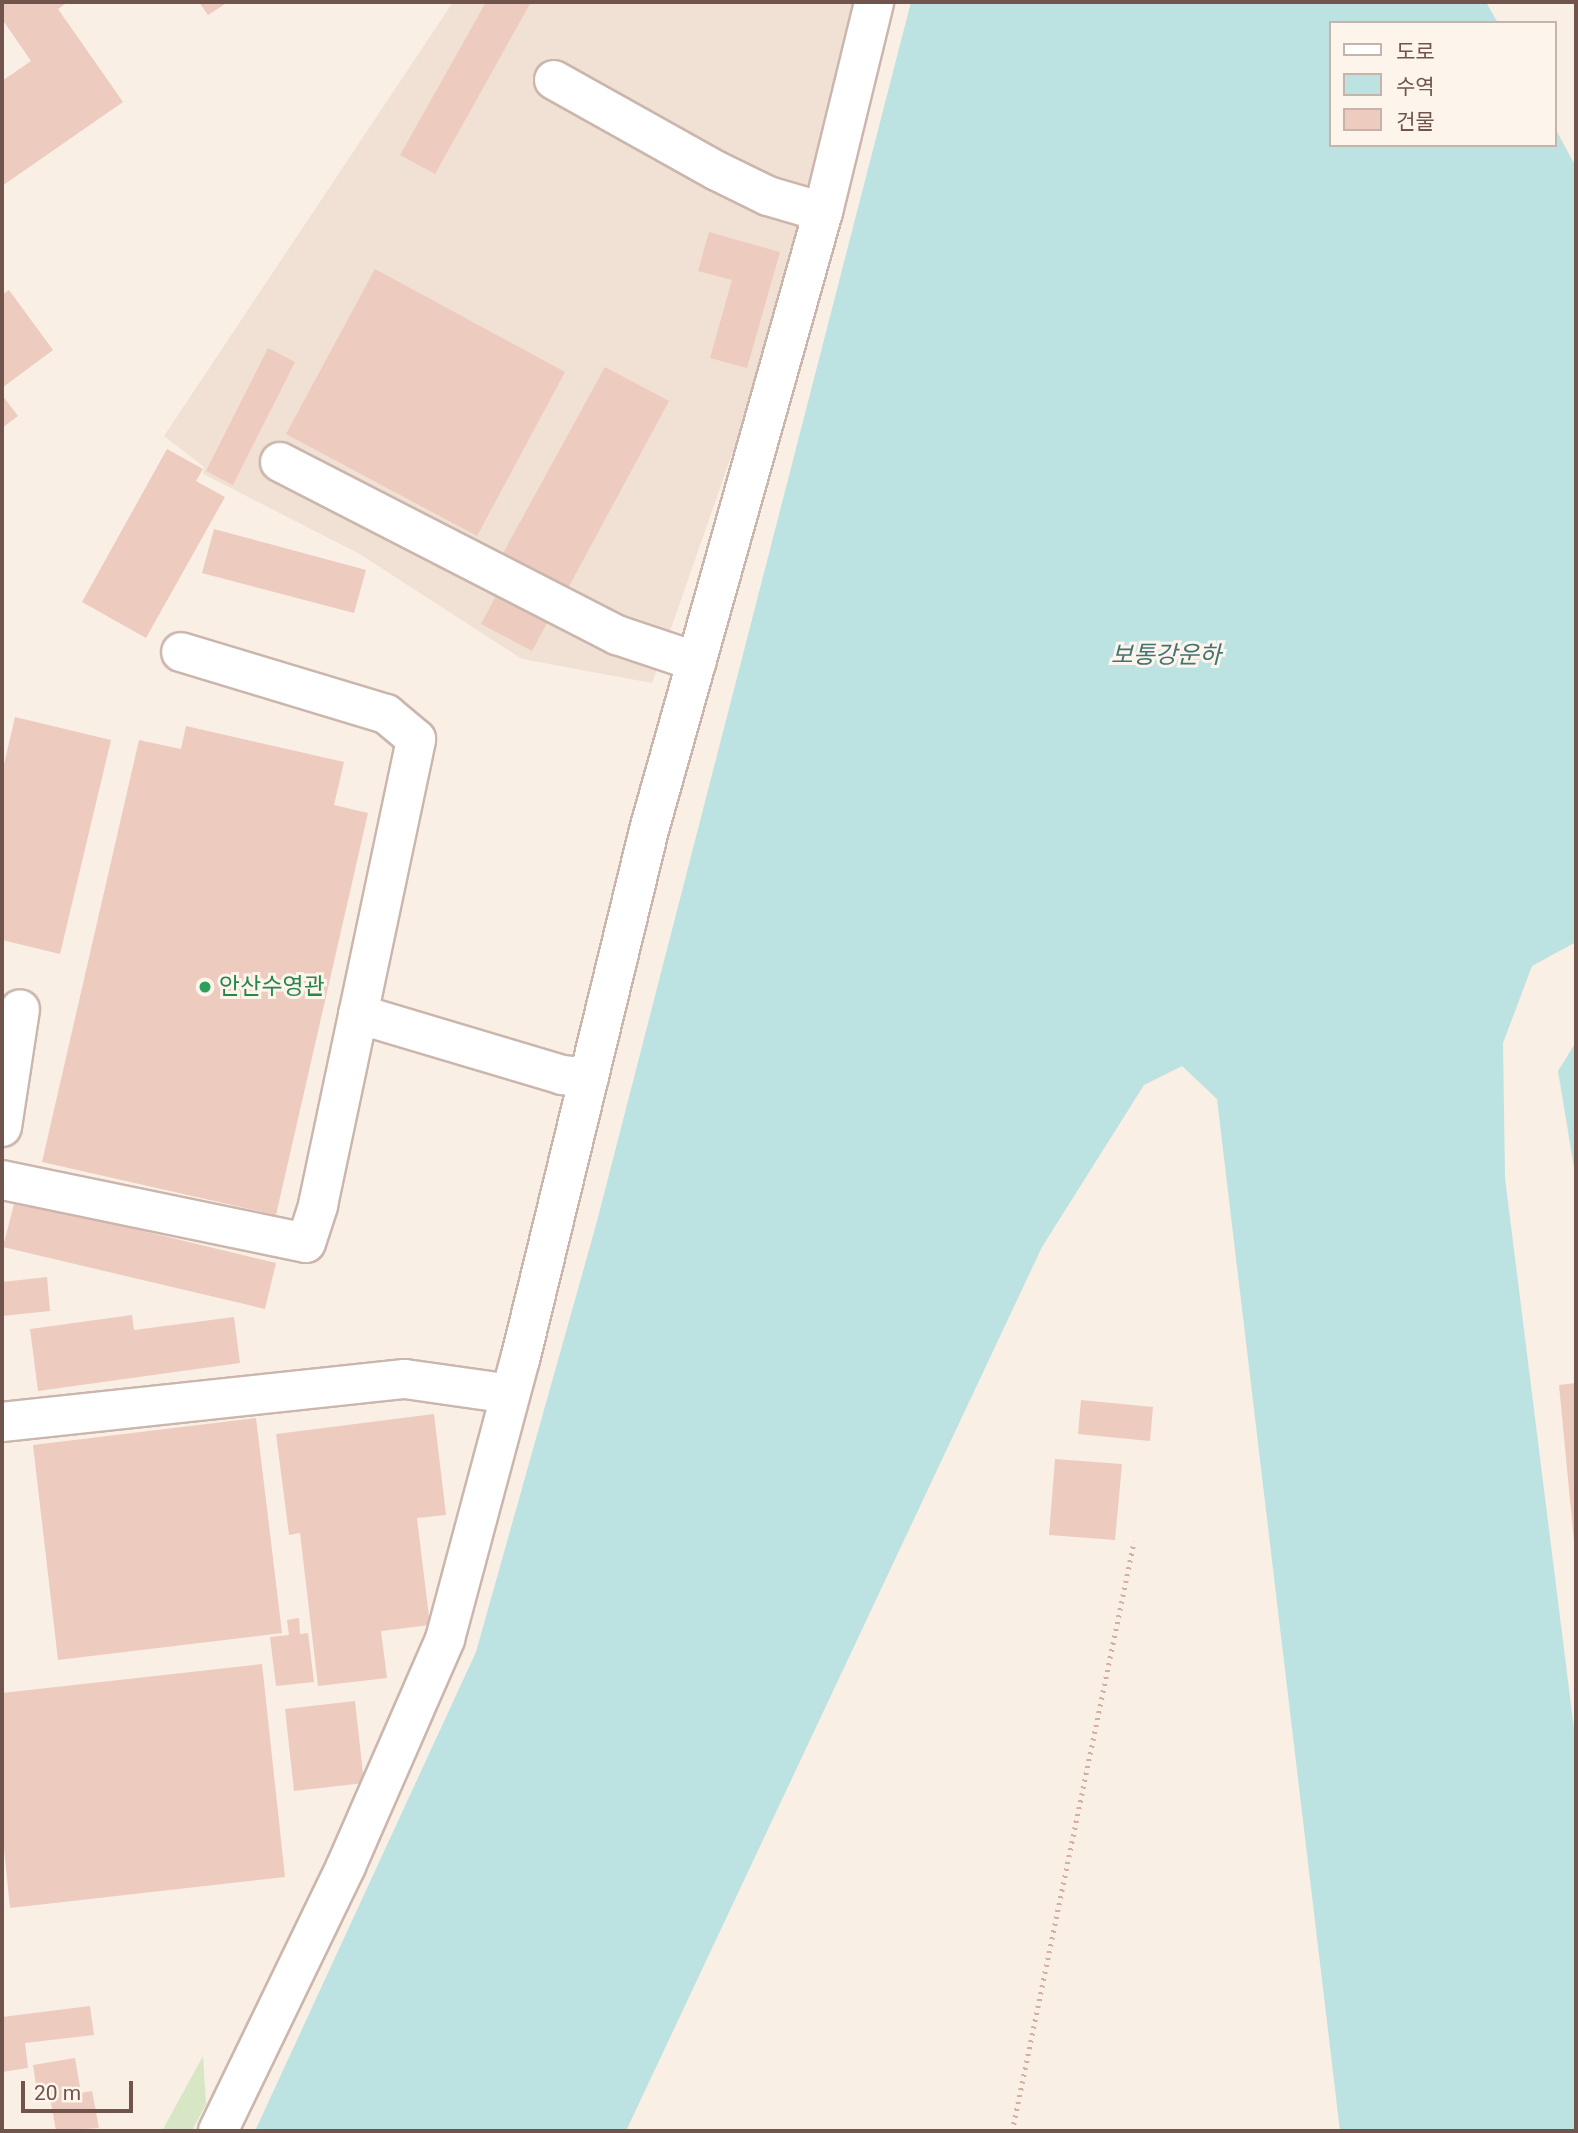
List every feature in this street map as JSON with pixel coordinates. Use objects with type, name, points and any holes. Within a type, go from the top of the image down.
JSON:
[{"type":"street","points":[[218,2131],[346,1866],[445,1639],[510,1394],[649,830],[823,212],[874,2]]},
{"type":"street","points":[[554,80],[717,171],[768,196],[823,212]]},
{"type":"street","points":[[280,462],[617,635],[697,663]]},
{"type":"street","points":[[2,1180],[306,1243],[416,739],[386,714],[181,652]]},
{"type":"street","points":[[2,1127],[20,1009]]},
{"type":"street","points":[[358,1014],[562,1075],[589,1078]]},
{"type":"street","points":[[2,1422],[405,1379],[510,1394]]},
{"type":"path","points":[[1012,2131],[1134,1541]]},
{"type":"shaded area","points":[[453,2],[857,2],[756,385],[652,683],[522,659],[358,553],[203,474],[204,467],[164,436]]},
{"type":"green space","points":[[203,2056],[206,2104],[192,2131],[162,2131]]},
{"type":"water","name":"보통강운하","points":[[911,2],[1486,2],[1497,21],[1330,21],[1330,147],[1557,147],[1557,132],[1576,167],[1576,942],[1532,966],[1503,1043],[1505,1178],[1576,1745],[1576,2131],[1340,2131],[1217,1099],[1182,1066],[1144,1085],[1042,1247],[626,2131],[255,2131],[476,1652],[596,1225]]},
{"type":"water","points":[[1576,1042],[1576,1180],[1558,1071]]},
{"type":"building","points":[[2,2],[68,2],[58,9],[123,102],[2,186],[2,81],[31,61],[2,19]]},
{"type":"building","points":[[199,2],[228,2],[208,15]]},
{"type":"building","points":[[486,2],[531,2],[435,174],[400,155]]},
{"type":"building","points":[[709,232],[780,252],[747,368],[710,358],[732,280],[698,271]]},
{"type":"building","points":[[375,269],[565,372],[477,536],[286,434]]},
{"type":"building","points":[[9,290],[53,350],[2,388],[2,295]]},
{"type":"building","points":[[268,348],[295,362],[233,485],[206,471]]},
{"type":"building","points":[[605,367],[669,401],[567,590],[502,555]]},
{"type":"building","points":[[2,395],[18,416],[2,428]]},
{"type":"building","points":[[167,449],[203,469],[196,481],[225,497],[146,638],[82,602]]},
{"type":"building","points":[[214,529],[366,570],[354,613],[202,573]]},
{"type":"building","points":[[500,588],[551,616],[532,651],[481,624]]},
{"type":"building","points":[[15,717],[111,740],[60,954],[2,940],[2,773]]},
{"type":"building","name":"안산수영관","points":[[186,726],[344,762],[334,805],[368,813],[276,1215],[42,1162],[139,740],[181,749]]},
{"type":"building","points":[[15,1200],[276,1263],[265,1309],[3,1247]]},
{"type":"building","points":[[47,1277],[50,1311],[2,1316],[2,1282]]},
{"type":"building","points":[[132,1315],[134,1330],[234,1317],[240,1363],[38,1391],[30,1329]]},
{"type":"building","points":[[1576,1383],[1576,1542],[1574,1542],[1559,1385]]},
{"type":"building","points":[[1081,1400],[1153,1407],[1150,1441],[1078,1434]]},
{"type":"building","points":[[434,1414],[446,1515],[417,1518],[430,1625],[381,1631],[387,1678],[318,1686],[300,1533],[289,1535],[276,1434]]},
{"type":"building","points":[[256,1418],[282,1633],[58,1660],[33,1445]]},
{"type":"building","points":[[1055,1459],[1122,1464],[1115,1540],[1049,1535]]},
{"type":"building","points":[[299,1618],[300,1634],[308,1633],[314,1682],[276,1686],[270,1637],[289,1635],[287,1620]]},
{"type":"building","points":[[262,1664],[285,1877],[10,1908],[2,1829],[2,1693]]},
{"type":"building","points":[[355,1701],[364,1783],[294,1791],[285,1709]]},
{"type":"building","points":[[90,2006],[94,2035],[25,2043],[28,2068],[2,2072],[2,2017]]},
{"type":"building","points":[[75,2058],[81,2093],[92,2091],[99,2128],[56,2131],[50,2097],[38,2099],[33,2065]]},
{"type":"place","name":"안산수영관","points":[[205,987]]}]
